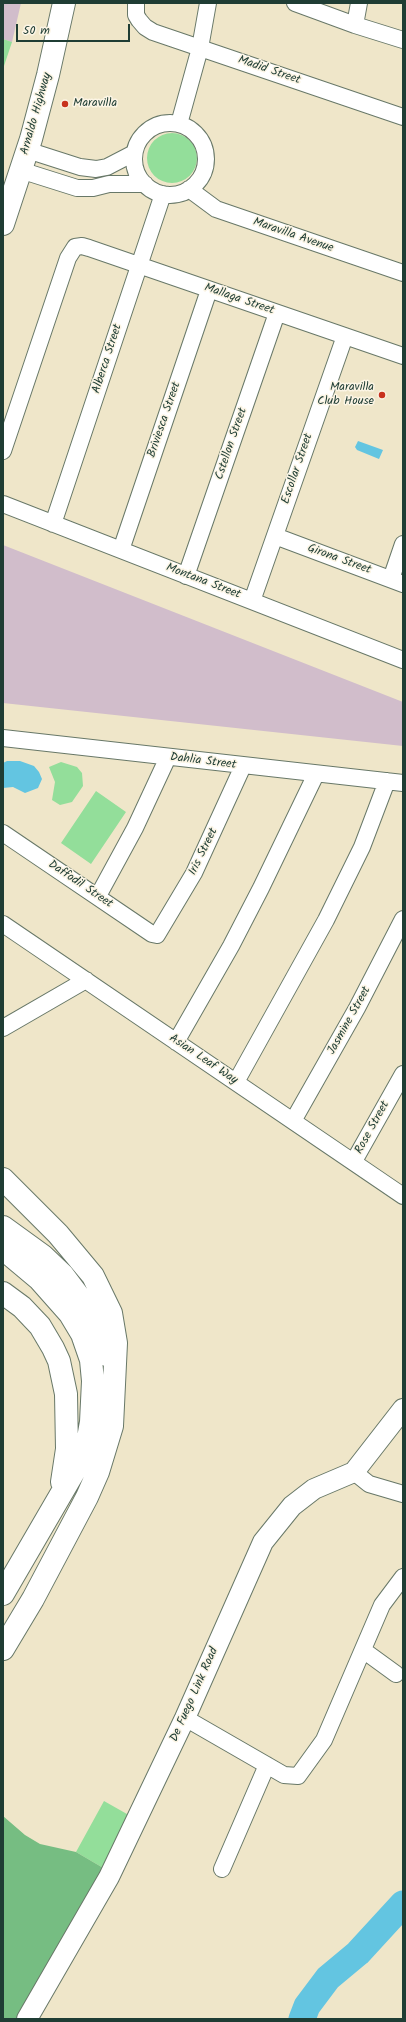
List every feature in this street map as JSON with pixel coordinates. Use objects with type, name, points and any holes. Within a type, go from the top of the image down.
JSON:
[{"type":"main road","name":"Arnaldo Highway","points":[[3,224],[24,160],[48,75],[64,3]]},
{"type":"main road","points":[[3,1179],[58,1234],[83,1263],[100,1288],[111,1313],[116,1332],[115,1393],[112,1426],[98,1472],[87,1497],[33,1599],[3,1649]]},
{"type":"main road","points":[[3,1226],[43,1256],[63,1275],[81,1298],[101,1333],[111,1365],[115,1393]]},
{"type":"main road","points":[[3,1248],[40,1279],[70,1314],[82,1334],[90,1360],[93,1381],[93,1402],[86,1444],[78,1465],[3,1594]]},
{"type":"main road","points":[[3,1292],[22,1307],[40,1326],[53,1348],[63,1377],[66,1394],[67,1449],[63,1480],[53,1510]]},
{"type":"street","name":"Madid Street","points":[[136,3],[136,15],[139,20],[145,27],[154,32],[403,117]]},
{"type":"street","points":[[179,124],[200,48],[208,3]]},
{"type":"street","points":[[295,3],[355,25],[403,40]]},
{"type":"street","points":[[355,25],[359,3]]},
{"type":"street","points":[[167,123],[179,124],[190,129],[198,137],[204,148],[206,159],[204,171],[198,181],[189,189],[181,193],[163,194],[144,184],[138,175],[134,164],[134,153],[138,142],[145,132],[155,126],[167,123]]},
{"type":"street","points":[[24,160],[96,169],[107,167],[134,153]]},
{"type":"street","points":[[24,160],[77,188],[93,188],[109,184],[144,184]]},
{"type":"street","name":"Maravilla Avenue","points":[[189,189],[205,202],[222,212],[403,273]]},
{"type":"street","name":"Alberca Street","points":[[53,524],[163,194]]},
{"type":"street","name":"Mallaga Street","points":[[3,451],[68,258],[75,247],[82,246],[89,248],[403,356]]},
{"type":"street","name":"Briviesca Street","points":[[121,550],[209,290]]},
{"type":"street","name":"Cstellon Street","points":[[186,576],[277,313]]},
{"type":"street","name":"Escollar Street","points":[[252,601],[345,336]]},
{"type":"street","name":"Montana Street","points":[[3,504],[403,660]]},
{"type":"street","name":"Girona Street","points":[[275,536],[397,582]]},
{"type":"street","points":[[397,582],[403,544]]},
{"type":"street","name":"Dahlia Street","points":[[3,738],[395,782]]},
{"type":"street","points":[[98,896],[135,828],[168,757]]},
{"type":"street","name":"Iris Street","points":[[157,935],[194,873],[244,766]]},
{"type":"street","points":[[176,1042],[258,894],[316,774]]},
{"type":"street","points":[[236,1082],[326,920],[395,782]]},
{"type":"street","name":"Daffodil Street","points":[[3,833],[152,934],[157,935]]},
{"type":"street","name":"Jasmine Street","points":[[293,1121],[357,1008],[403,919]]},
{"type":"street","name":"Asian Leaf Way","points":[[3,924],[403,1196]]},
{"type":"street","points":[[7,1021],[86,980]]},
{"type":"street","name":"Rose Street","points":[[354,1162],[403,1074]]},
{"type":"street","name":"De Fuego Link Road","points":[[27,2019],[108,1876],[185,1718],[263,1542],[292,1506],[314,1489],[354,1472],[403,1408]]},
{"type":"street","points":[[354,1472],[369,1484],[403,1494]]},
{"type":"street","points":[[185,1718],[284,1775],[298,1776],[324,1740],[382,1605],[403,1577]]},
{"type":"street","points":[[363,1650],[396,1674]]},
{"type":"street","points":[[222,1869],[267,1765]]},
{"type":"shaded area","points":[[3,3],[21,3],[12,42],[3,39]]},
{"type":"shaded area","points":[[3,545],[403,702],[403,746],[3,703]]},
{"type":"green space","points":[[3,39],[12,42],[3,69]]},
{"type":"green space","points":[[172,133],[181,135],[190,140],[195,149],[197,158],[195,167],[190,176],[181,181],[172,183],[163,181],[154,176],[149,167],[147,158],[149,149],[154,140],[163,135]]},
{"type":"green space","points":[[61,762],[77,767],[82,773],[83,786],[72,802],[60,805],[52,800],[55,782],[49,767]]},
{"type":"green space","points":[[96,791],[126,812],[91,864],[61,843]]},
{"type":"green space","points":[[104,1801],[134,1818],[105,1869],[76,1852]]},
{"type":"green space","points":[[3,1816],[25,1835],[40,1844],[76,1852],[105,1869],[20,2019],[3,2019]]},
{"type":"water","points":[[358,441],[383,450],[379,459],[357,450],[355,447]]},
{"type":"water","points":[[7,761],[20,761],[34,766],[42,779],[38,788],[25,793],[13,787],[3,788],[3,763]]},
{"type":"waterway","points":[[302,2019],[307,2006],[328,1978],[358,1953],[403,1904]]},
{"type":"place","name":"Maravilla","points":[[65,104]]},
{"type":"place","name":"Maravilla Club House","points":[[382,395]]}]
